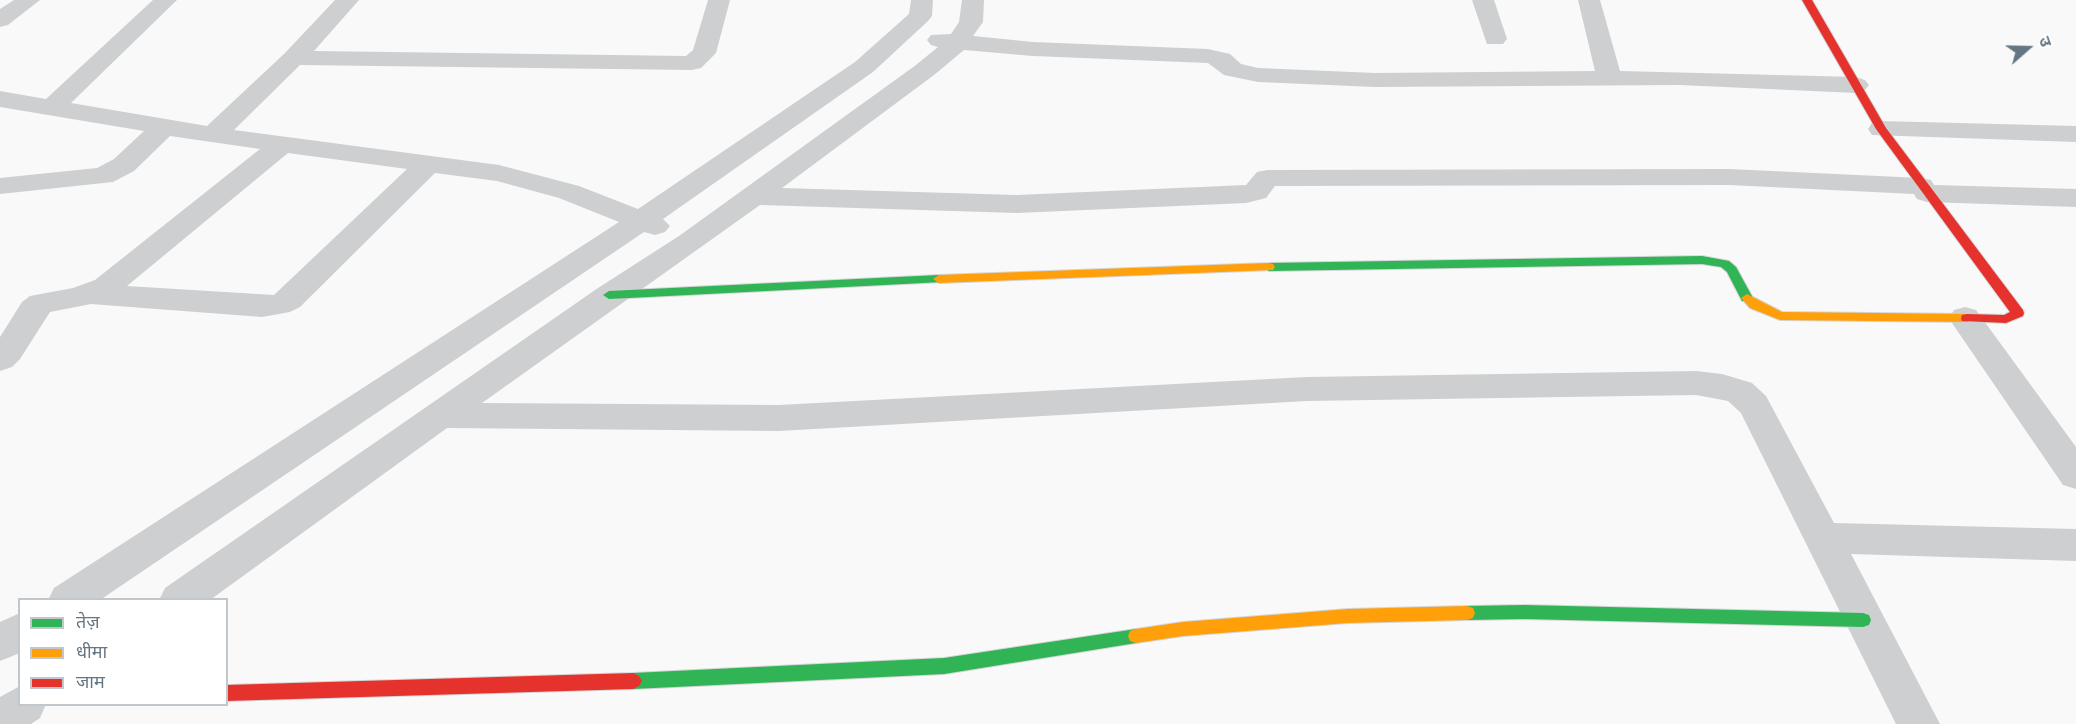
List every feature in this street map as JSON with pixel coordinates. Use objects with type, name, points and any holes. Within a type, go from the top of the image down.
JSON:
[{"type":"street","points":[[0,20],[29,0]]},
{"type":"street","points":[[52,107],[166,0]]},
{"type":"street","points":[[213,135],[294,58],[348,0]]},
{"type":"street","points":[[294,58],[692,63],[704,53],[719,0]]},
{"type":"street","points":[[71,598],[500,312],[619,211],[864,67],[920,16],[922,0]]},
{"type":"street","points":[[182,598],[609,295],[689,243],[926,70],[957,43],[971,22],[973,0]]},
{"type":"street","points":[[1484,0],[1495,39]]},
{"type":"street","points":[[1589,0],[1609,78]]},
{"type":"street","points":[[609,295],[1015,275],[1343,264],[1702,260],[1725,264],[1732,270],[1748,299],[1755,305],[1780,316],[2006,319],[2019,313],[1924,190],[1881,129],[1807,0]]},
{"type":"street","points":[[902,34],[957,43],[1033,49],[1208,56],[1221,59],[1243,73],[1258,75],[1399,80],[1609,78],[1856,85]]},
{"type":"street","points":[[0,99],[213,135],[430,162],[499,173],[619,211],[689,243]]},
{"type":"street","points":[[0,186],[103,176],[124,165],[164,127]]},
{"type":"street","points":[[1881,129],[2076,134]]},
{"type":"street","points":[[92,294],[106,287],[284,144]]},
{"type":"street","points":[[0,359],[8,351],[33,310],[41,303],[92,294],[262,306],[279,305],[289,300],[430,162]]},
{"type":"street","points":[[754,196],[1017,204],[1245,194],[1256,192],[1267,178],[1729,177],[2076,198]]},
{"type":"street","points":[[1965,318],[2076,475]]},
{"type":"street","points":[[440,416],[779,418],[1307,388],[1696,383],[1722,386],[1740,392],[1754,405],[1918,724]]},
{"type":"street","points":[[1821,538],[2076,545]]},
{"type":"street","points":[[228,693],[696,680],[944,666],[1183,629],[1348,616],[1524,612],[1863,620]]},
{"type":"street","points":[[0,643],[18,632]]},
{"type":"street","points":[[0,696],[18,698]]},
{"type":"street","points":[[0,721],[23,706]]},
{"type":"traffic: fast","points":[[1269,267],[1702,260],[1725,264],[1732,270],[1747,298]]},
{"type":"traffic: fast","points":[[609,295],[939,279]]},
{"type":"traffic: fast","points":[[1467,613],[1524,612],[1863,620]]},
{"type":"traffic: fast","points":[[633,681],[944,666],[1136,636]]},
{"type":"traffic: slow","points":[[939,279],[1269,267]]},
{"type":"traffic: slow","points":[[1747,298],[1755,305],[1780,316],[1967,318]]},
{"type":"traffic: slow","points":[[1136,636],[1183,629],[1348,616],[1467,613]]},
{"type":"traffic: jam","points":[[1807,0],[1881,129],[2018,313],[2006,319],[1967,318]]},
{"type":"traffic: jam","points":[[228,693],[633,681]]}]
